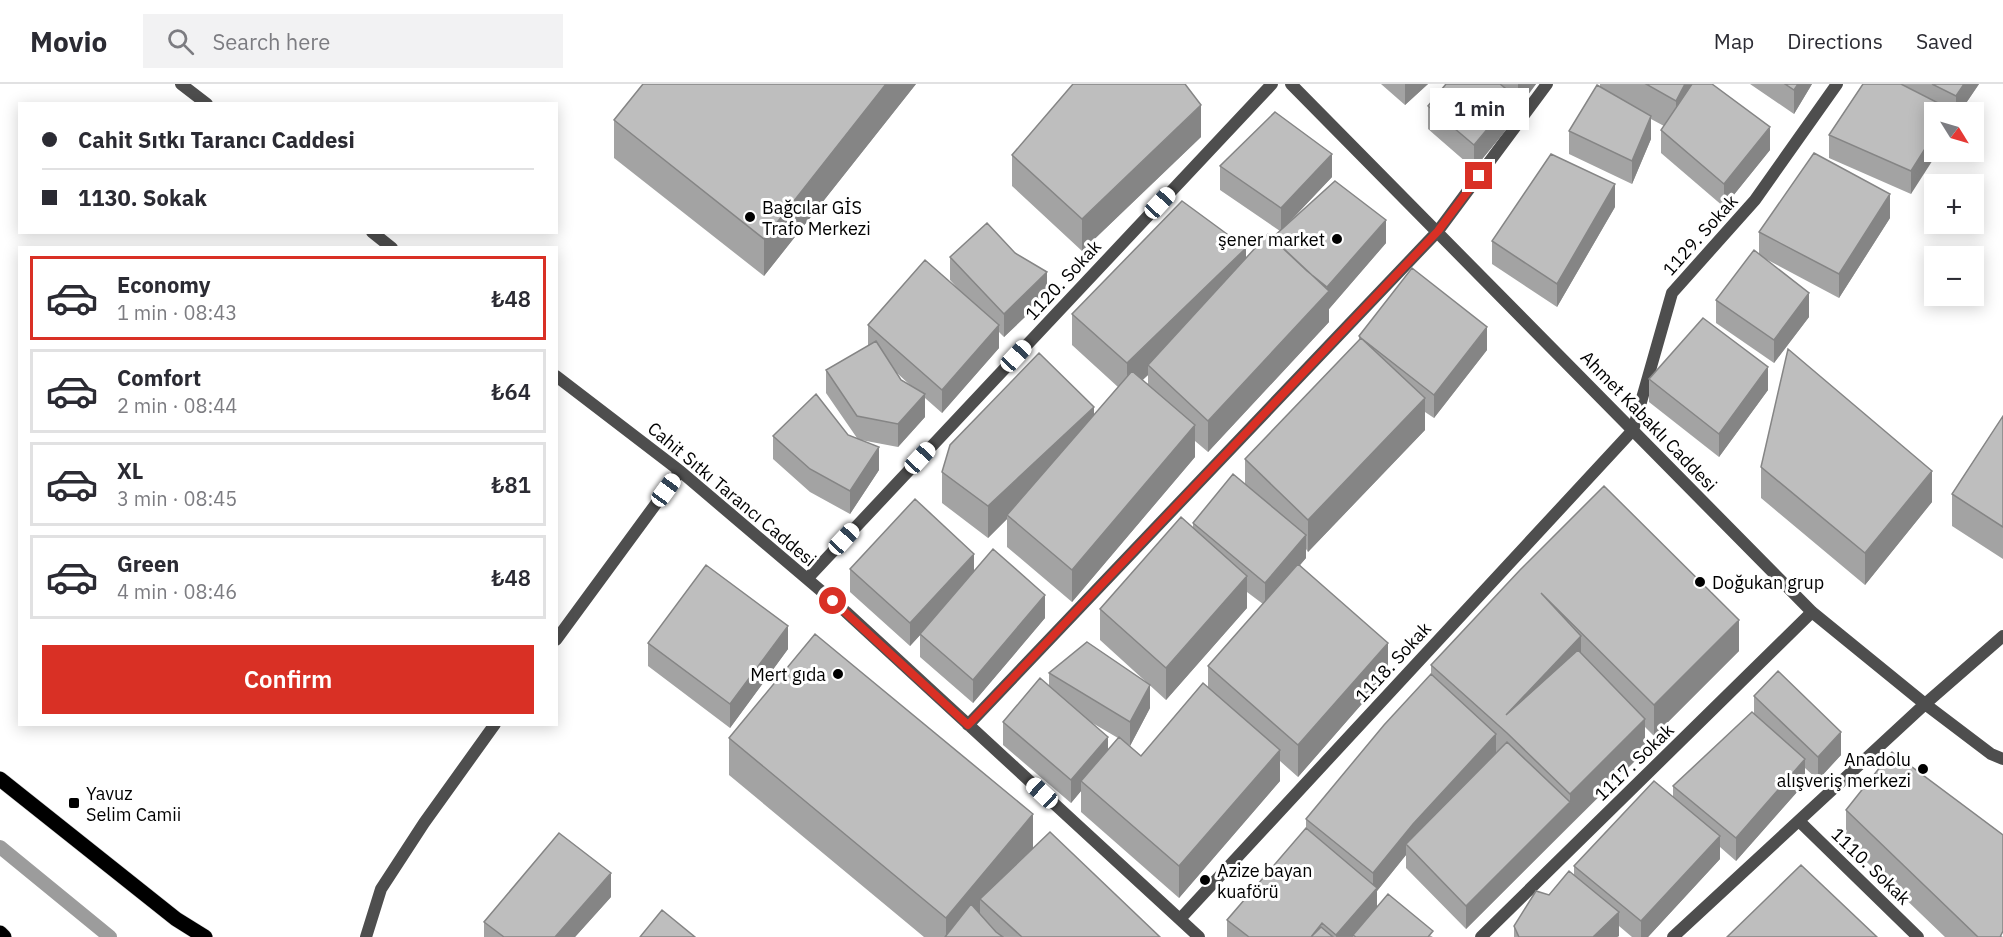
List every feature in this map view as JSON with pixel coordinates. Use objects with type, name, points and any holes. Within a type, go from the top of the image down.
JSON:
[{"type":"main road","points":[[0,779],[176,919],[205,937]]},
{"type":"main road","points":[[0,933],[4,937]]},
{"type":"street","points":[[182,84],[204,102]]},
{"type":"street","name":"1120. Sokak","points":[[807,579],[1272,84]]},
{"type":"street","name":"Ahmet Kabaklı Caddesi","points":[[1291,84],[1812,612],[1925,704],[1991,754],[2003,759]]},
{"type":"street","points":[[968,725],[1438,231],[1547,84]]},
{"type":"street","name":"1129. Sokak","points":[[1633,430],[1672,293],[1755,200],[1837,84]]},
{"type":"street","points":[[374,234],[390,246]]},
{"type":"street","name":"Cahit Sıtkı Tarancı Caddesi","points":[[558,378],[680,471],[846,612],[1199,937]]},
{"type":"street","name":"1118. Sokak","points":[[1179,919],[1633,430]]},
{"type":"street","points":[[558,637],[680,471]]},
{"type":"street","name":"1117. Sokak","points":[[1481,937],[1812,612]]},
{"type":"street","points":[[1673,937],[1925,704],[2003,636]]},
{"type":"street","points":[[366,937],[381,889],[424,823],[494,726]]},
{"type":"street","name":"1110. Sokak","points":[[1799,821],[1918,937]]},
{"type":"building","name":"Bağcılar GİS Trafo Merkezi","points":[[643,84],[886,84],[764,239],[614,120]]},
{"type":"building","points":[[1073,84],[1185,84],[1201,105],[1082,219],[1012,155]]},
{"type":"building","points":[[1446,84],[1500,84],[1515,96],[1474,145],[1428,106]]},
{"type":"building","points":[[1646,84],[1685,84],[1676,101]]},
{"type":"building","points":[[1692,84],[1712,84],[1770,127],[1724,184],[1661,130]]},
{"type":"building","points":[[1785,84],[1798,84],[1794,90]]},
{"type":"building","points":[[1863,84],[1901,84],[1936,102],[1924,102],[1924,150],[1911,171],[1829,135]]},
{"type":"building","points":[[1932,84],[1964,84],[1956,96]]},
{"type":"building","points":[[1597,85],[1651,116],[1632,161],[1569,131]]},
{"type":"building","points":[[1275,112],[1332,154],[1281,208],[1220,166]]},
{"type":"building","points":[[1814,153],[1890,194],[1839,274],[1759,232]]},
{"type":"building","points":[[1551,154],[1615,184],[1557,284],[1492,241]]},
{"type":"building","points":[[1335,181],[1386,220],[1327,287],[1272,238]]},
{"type":"building","points":[[1182,201],[1246,248],[1127,363],[1072,314]]},
{"type":"building","points":[[987,223],[1015,253],[1047,272],[1004,314],[950,257]]},
{"type":"building","points":[[1268,234],[1329,291],[1208,421],[1148,365]]},
{"type":"building","points":[[1754,250],[1809,293],[1774,340],[1716,300]]},
{"type":"building","points":[[925,260],[999,325],[942,390],[868,325]]},
{"type":"building","points":[[1412,268],[1487,327],[1434,395],[1359,336]]},
{"type":"building","points":[[1703,318],[1768,367],[1719,434],[1649,379]]},
{"type":"building","points":[[1361,338],[1425,398],[1308,520],[1245,459]]},
{"type":"building","points":[[876,341],[901,380],[925,394],[898,424],[857,416],[826,370]]},
{"type":"building","points":[[1788,349],[1932,471],[1865,553],[1761,467]]},
{"type":"building","points":[[1039,353],[1094,407],[988,506],[942,472],[950,445]]},
{"type":"building","points":[[1132,371],[1195,425],[1072,570],[1007,515]]},
{"type":"building","points":[[816,394],[848,435],[879,447],[850,491],[810,469],[773,436]]},
{"type":"building","points":[[2003,416],[2003,527],[1952,494]]},
{"type":"building","points":[[1233,474],[1306,535],[1265,583],[1193,523]]},
{"type":"building","points":[[1604,486],[1739,620],[1654,705],[1541,593],[1581,636],[1506,715],[1578,650],[1645,719],[1570,794],[1507,733],[1431,665],[1520,570]]},
{"type":"building","points":[[915,499],[974,554],[910,623],[850,569]]},
{"type":"building","points":[[1181,517],[1247,576],[1166,668],[1100,609]]},
{"type":"building","points":[[993,549],[1045,595],[973,680],[920,634]]},
{"type":"building","points":[[1298,564],[1388,643],[1298,745],[1208,666]]},
{"type":"building","points":[[706,565],[788,626],[730,704],[648,643]]},
{"type":"building","points":[[815,634],[1033,814],[946,918],[729,738]]},
{"type":"building","points":[[1087,642],[1150,685],[1130,722],[1049,673]]},
{"type":"building","points":[[1778,671],[1841,732],[1818,757],[1754,696]]},
{"type":"building","points":[[1431,674],[1496,734],[1413,824],[1373,873],[1306,819],[1384,725]]},
{"type":"building","points":[[1040,678],[1108,737],[1071,780],[1003,722]]},
{"type":"building","points":[[1203,683],[1280,750],[1179,866],[1081,781],[1119,737],[1141,756]]},
{"type":"building","points":[[1752,712],[1805,759],[1736,838],[1673,786]]},
{"type":"building","points":[[1507,742],[1570,802],[1466,906],[1406,844]]},
{"type":"building","points":[[1892,752],[2003,835],[2003,931],[2000,937],[1978,937],[1846,810]]},
{"type":"building","points":[[1654,781],[1720,836],[1641,921],[1574,866]]},
{"type":"building","points":[[1306,828],[1377,888],[1336,935],[1322,923],[1311,937],[1249,937],[1227,920]]},
{"type":"building","points":[[1050,832],[1160,937],[1022,937],[980,899]]},
{"type":"building","points":[[559,833],[611,873],[555,937],[504,937],[484,922]]},
{"type":"building","points":[[1801,865],[1877,937],[1727,937]]},
{"type":"building","points":[[1569,871],[1619,912],[1593,937],[1519,937],[1514,926],[1536,891],[1549,895]]},
{"type":"building","points":[[1388,894],[1433,931],[1428,937],[1356,937],[1353,935]]},
{"type":"building","points":[[971,904],[996,932],[1003,937],[945,937]]},
{"type":"building","points":[[662,910],[695,937],[640,937]]},
{"type":"building","points":[[1321,927],[1333,937],[1311,937]]},
{"type":"waterway","points":[[0,847],[110,937]]},
{"type":"place","name":"Bağcılar GİS Trafo Merkezi","points":[[750,217]]},
{"type":"place","name":"şener market","points":[[1337,239]]},
{"type":"place","name":"Doğukan grup","points":[[1700,582]]},
{"type":"place","name":"Mert gıda","points":[[838,674]]},
{"type":"place","name":"Anadolu alışveriş merkezi","points":[[1923,769]]},
{"type":"place","name":"Yavuz Selim Camii","points":[[74,803]]},
{"type":"place","name":"Azize bayan kuaförü","points":[[1205,880]]},
{"type":"route","points":[[833,601],[968,725],[1438,231],[1479,176]]}]
